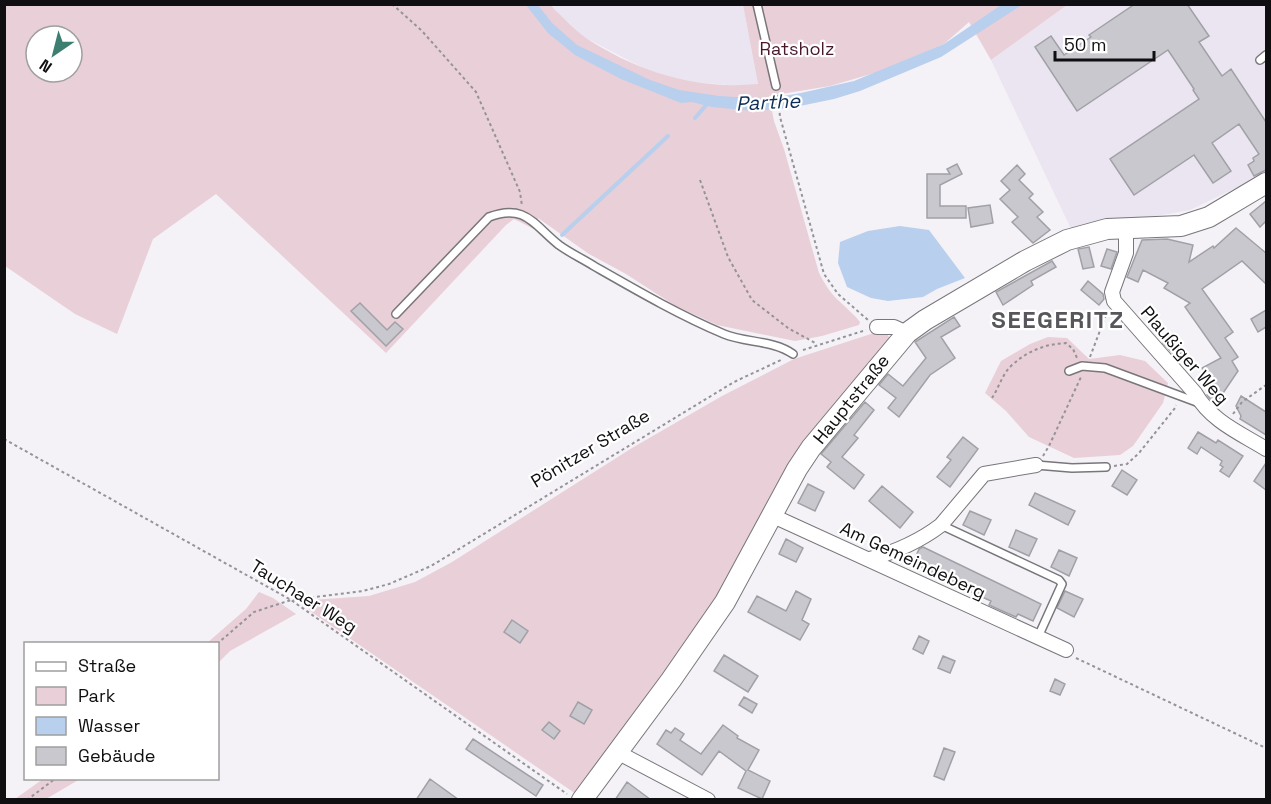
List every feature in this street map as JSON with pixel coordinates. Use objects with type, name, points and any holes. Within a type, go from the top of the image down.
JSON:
[{"type":"street","name":"Hauptstraße","points":[[582,800],[671,680],[725,602],[797,469],[907,333],[925,320],[1046,250],[1107,229],[1181,226],[1209,217],[1266,183]]},
{"type":"street","name":"Plaußiger Weg","points":[[1126,227],[1126,253],[1112,292],[1114,301],[1214,417],[1266,449]]},
{"type":"street","points":[[877,327],[894,327],[907,333]]},
{"type":"street","points":[[870,559],[890,554],[941,525],[984,474],[1035,465]]},
{"type":"street","name":"Am Gemeindeberg","points":[[773,516],[1066,650]]},
{"type":"street","points":[[617,752],[708,800]]},
{"type":"lane","points":[[757,4],[776,86]]},
{"type":"lane","points":[[396,314],[489,217],[501,212],[513,212],[524,215],[560,245],[673,310],[726,335],[784,347],[793,354]]},
{"type":"lane","points":[[1069,371],[1082,366],[1105,368],[1202,404]]},
{"type":"lane","points":[[1035,465],[1072,468],[1106,467]]},
{"type":"lane","points":[[941,525],[1059,580],[1062,584],[1038,637]]},
{"type":"path","points":[[392,4],[422,31],[476,92],[520,192],[524,215]]},
{"type":"path","points":[[776,86],[780,117],[824,274],[838,294],[877,327]]},
{"type":"path","points":[[700,180],[728,257],[752,300],[788,328],[817,344]]},
{"type":"path","points":[[1089,359],[1109,307]]},
{"type":"path","name":"Pönitzer Straße","points":[[219,642],[254,612],[291,600],[363,591],[389,584],[431,566],[734,382],[817,344],[877,327]]},
{"type":"path","points":[[992,398],[1008,369],[1035,348],[1052,343],[1066,343],[1073,349],[1082,366],[1081,377],[1054,436],[1035,465]]},
{"type":"path","points":[[1226,425],[1238,406],[1266,385]]},
{"type":"path","points":[[1106,467],[1128,464],[1139,453],[1175,408],[1177,396]]},
{"type":"path","name":"Tauchaer Weg","points":[[4,439],[291,600],[575,800]]},
{"type":"path","points":[[1066,650],[1074,657],[1266,748]]},
{"type":"path","points":[[27,800],[53,780]]},
{"type":"shaded area","points":[[551,5],[743,5],[758,85],[683,81],[651,72],[584,37]]},
{"type":"shaded area","points":[[1067,5],[1266,5],[1266,169],[1240,186],[1190,210],[1072,231],[991,60]]},
{"type":"green space","name":"Ratsholz","points":[[4,5],[551,5],[586,38],[626,60],[668,76],[712,84],[735,85],[758,84],[743,5],[1067,5],[991,60],[969,22],[944,44],[878,72],[830,86],[769,96],[774,121],[819,273],[833,295],[860,322],[859,325],[795,341],[717,325],[674,305],[626,274],[589,254],[538,218],[532,228],[514,219],[386,353],[216,194],[153,239],[117,334],[75,314],[5,266]]},
{"type":"green space","points":[[877,332],[886,332],[890,339],[725,591],[576,794],[310,611],[307,606],[311,600],[369,596],[415,582],[452,562],[632,448],[722,396],[794,359]]},
{"type":"green space","points":[[1048,337],[1067,338],[1089,359],[1120,355],[1145,361],[1168,383],[1163,403],[1133,446],[1120,455],[1074,458],[1029,437],[1006,411],[985,393],[1001,361],[1030,344]]},
{"type":"green space","points":[[259,592],[273,598],[296,614],[230,651],[219,662],[219,642],[208,642],[246,609]]},
{"type":"green space","points":[[42,780],[78,780],[46,799],[15,799]]},
{"type":"water","name":"Parthe","points":[[526,5],[538,5],[552,23],[577,45],[650,80],[679,90],[719,96],[766,99],[854,81],[944,44],[1001,5],[1022,5],[941,57],[860,91],[790,108],[753,111],[712,107],[692,102],[681,103],[621,79],[575,55],[548,33]]},
{"type":"water","points":[[900,226],[929,230],[965,278],[923,297],[888,301],[871,298],[847,287],[838,263],[840,242],[868,231]]},
{"type":"building","points":[[1135,4],[1187,4],[1209,36],[1199,42],[1222,76],[1231,69],[1266,122],[1266,170],[1254,176],[1248,165],[1259,154],[1239,124],[1212,143],[1231,171],[1213,183],[1194,155],[1134,195],[1110,159],[1199,99],[1168,50],[1077,111],[1035,47],[1051,36],[1064,55]]},
{"type":"building","points":[[957,164],[962,174],[940,185],[940,206],[966,206],[966,218],[927,218],[927,174],[950,174],[947,169]]},
{"type":"building","points":[[1017,165],[1025,174],[1019,180],[1033,194],[1029,198],[1043,212],[1037,217],[1050,230],[1033,243],[1012,222],[1018,217],[1000,199],[1010,190],[1001,181]]},
{"type":"building","points":[[1266,201],[1266,221],[1260,227],[1250,214]]},
{"type":"building","points":[[990,205],[993,223],[971,227],[968,208]]},
{"type":"building","points":[[1236,228],[1266,253],[1266,284],[1242,261],[1202,289],[1233,332],[1225,338],[1238,357],[1232,361],[1238,371],[1215,405],[1207,395],[1214,391],[1202,368],[1221,358],[1185,307],[1190,303],[1164,288],[1168,283],[1143,270],[1138,282],[1127,277],[1142,240],[1167,239],[1193,245],[1189,262],[1213,246],[1214,248]]},
{"type":"building","points":[[1089,247],[1094,267],[1083,269],[1078,249]]},
{"type":"building","points":[[1107,249],[1117,252],[1111,269],[1101,266]]},
{"type":"building","points":[[1052,261],[1056,267],[1031,281],[1033,285],[1003,305],[996,292]]},
{"type":"building","points":[[1088,281],[1103,294],[1104,299],[1099,305],[1081,290]]},
{"type":"building","points":[[360,303],[387,330],[395,322],[403,329],[386,346],[351,311]]},
{"type":"building","points":[[1266,310],[1266,327],[1258,332],[1251,319]]},
{"type":"building","points":[[954,317],[960,326],[941,337],[955,358],[930,375],[899,417],[888,408],[896,398],[879,385],[888,374],[903,386],[926,358],[915,342]]},
{"type":"building","points":[[1170,338],[1182,352],[1176,357],[1163,343]]},
{"type":"building","points":[[1241,396],[1266,412],[1266,435],[1240,419],[1241,416],[1236,406]]},
{"type":"building","points":[[865,402],[874,410],[854,435],[858,438],[842,457],[864,475],[854,489],[827,467],[831,462],[821,454]]},
{"type":"building","points":[[1198,432],[1216,443],[1218,440],[1243,456],[1229,477],[1220,471],[1223,467],[1220,465],[1222,461],[1201,447],[1197,454],[1188,448]]},
{"type":"building","points":[[963,437],[978,449],[950,487],[937,477],[951,460],[947,457]]},
{"type":"building","points":[[1266,463],[1266,490],[1254,481]]},
{"type":"building","points":[[1122,470],[1137,480],[1127,495],[1112,486]]},
{"type":"building","points":[[808,484],[824,492],[815,511],[798,503]]},
{"type":"building","points":[[882,486],[913,512],[900,528],[869,501]]},
{"type":"building","points":[[1035,493],[1075,511],[1068,525],[1029,505]]},
{"type":"building","points":[[970,511],[991,520],[984,535],[963,525]]},
{"type":"building","points":[[1016,530],[1037,539],[1029,556],[1009,547]]},
{"type":"building","points":[[786,539],[803,548],[796,562],[779,554]]},
{"type":"building","points":[[923,547],[1041,604],[1033,621],[1018,614],[1016,617],[989,605],[991,601],[954,584],[953,586],[940,579],[941,577],[913,563],[919,549]]},
{"type":"building","points":[[1059,550],[1077,558],[1069,576],[1051,567]]},
{"type":"building","points":[[796,591],[811,599],[802,620],[809,624],[800,640],[748,612],[757,596],[786,611]]},
{"type":"building","points":[[1065,591],[1083,599],[1074,617],[1057,608]]},
{"type":"building","points":[[512,620],[528,631],[520,643],[504,632]]},
{"type":"building","points":[[919,636],[929,641],[923,654],[913,649]]},
{"type":"building","points":[[724,655],[758,676],[748,692],[714,671]]},
{"type":"building","points":[[943,656],[955,661],[950,673],[938,668]]},
{"type":"building","points":[[1055,679],[1065,684],[1060,695],[1050,691]]},
{"type":"building","points":[[744,697],[757,704],[752,713],[739,705]]},
{"type":"building","points":[[578,702],[592,710],[584,724],[570,716]]},
{"type":"building","points":[[549,722],[560,731],[554,739],[542,730]]},
{"type":"building","points":[[723,725],[738,736],[737,738],[759,750],[748,770],[770,781],[762,799],[738,788],[746,771],[719,751],[702,775],[657,744],[666,730],[671,733],[675,728],[684,734],[680,740],[701,754]]},
{"type":"building","points":[[473,739],[543,785],[536,796],[466,749]]},
{"type":"building","points":[[944,748],[955,752],[944,780],[934,776]]},
{"type":"building","points":[[430,779],[459,800],[416,800]]},
{"type":"building","points":[[627,782],[651,800],[615,800]]},
{"type":"waterway","points":[[695,118],[708,103]]},
{"type":"waterway","points":[[562,235],[668,136]]},
{"type":"district","name":"SEEGERITZ","points":[[1058,319]]}]
